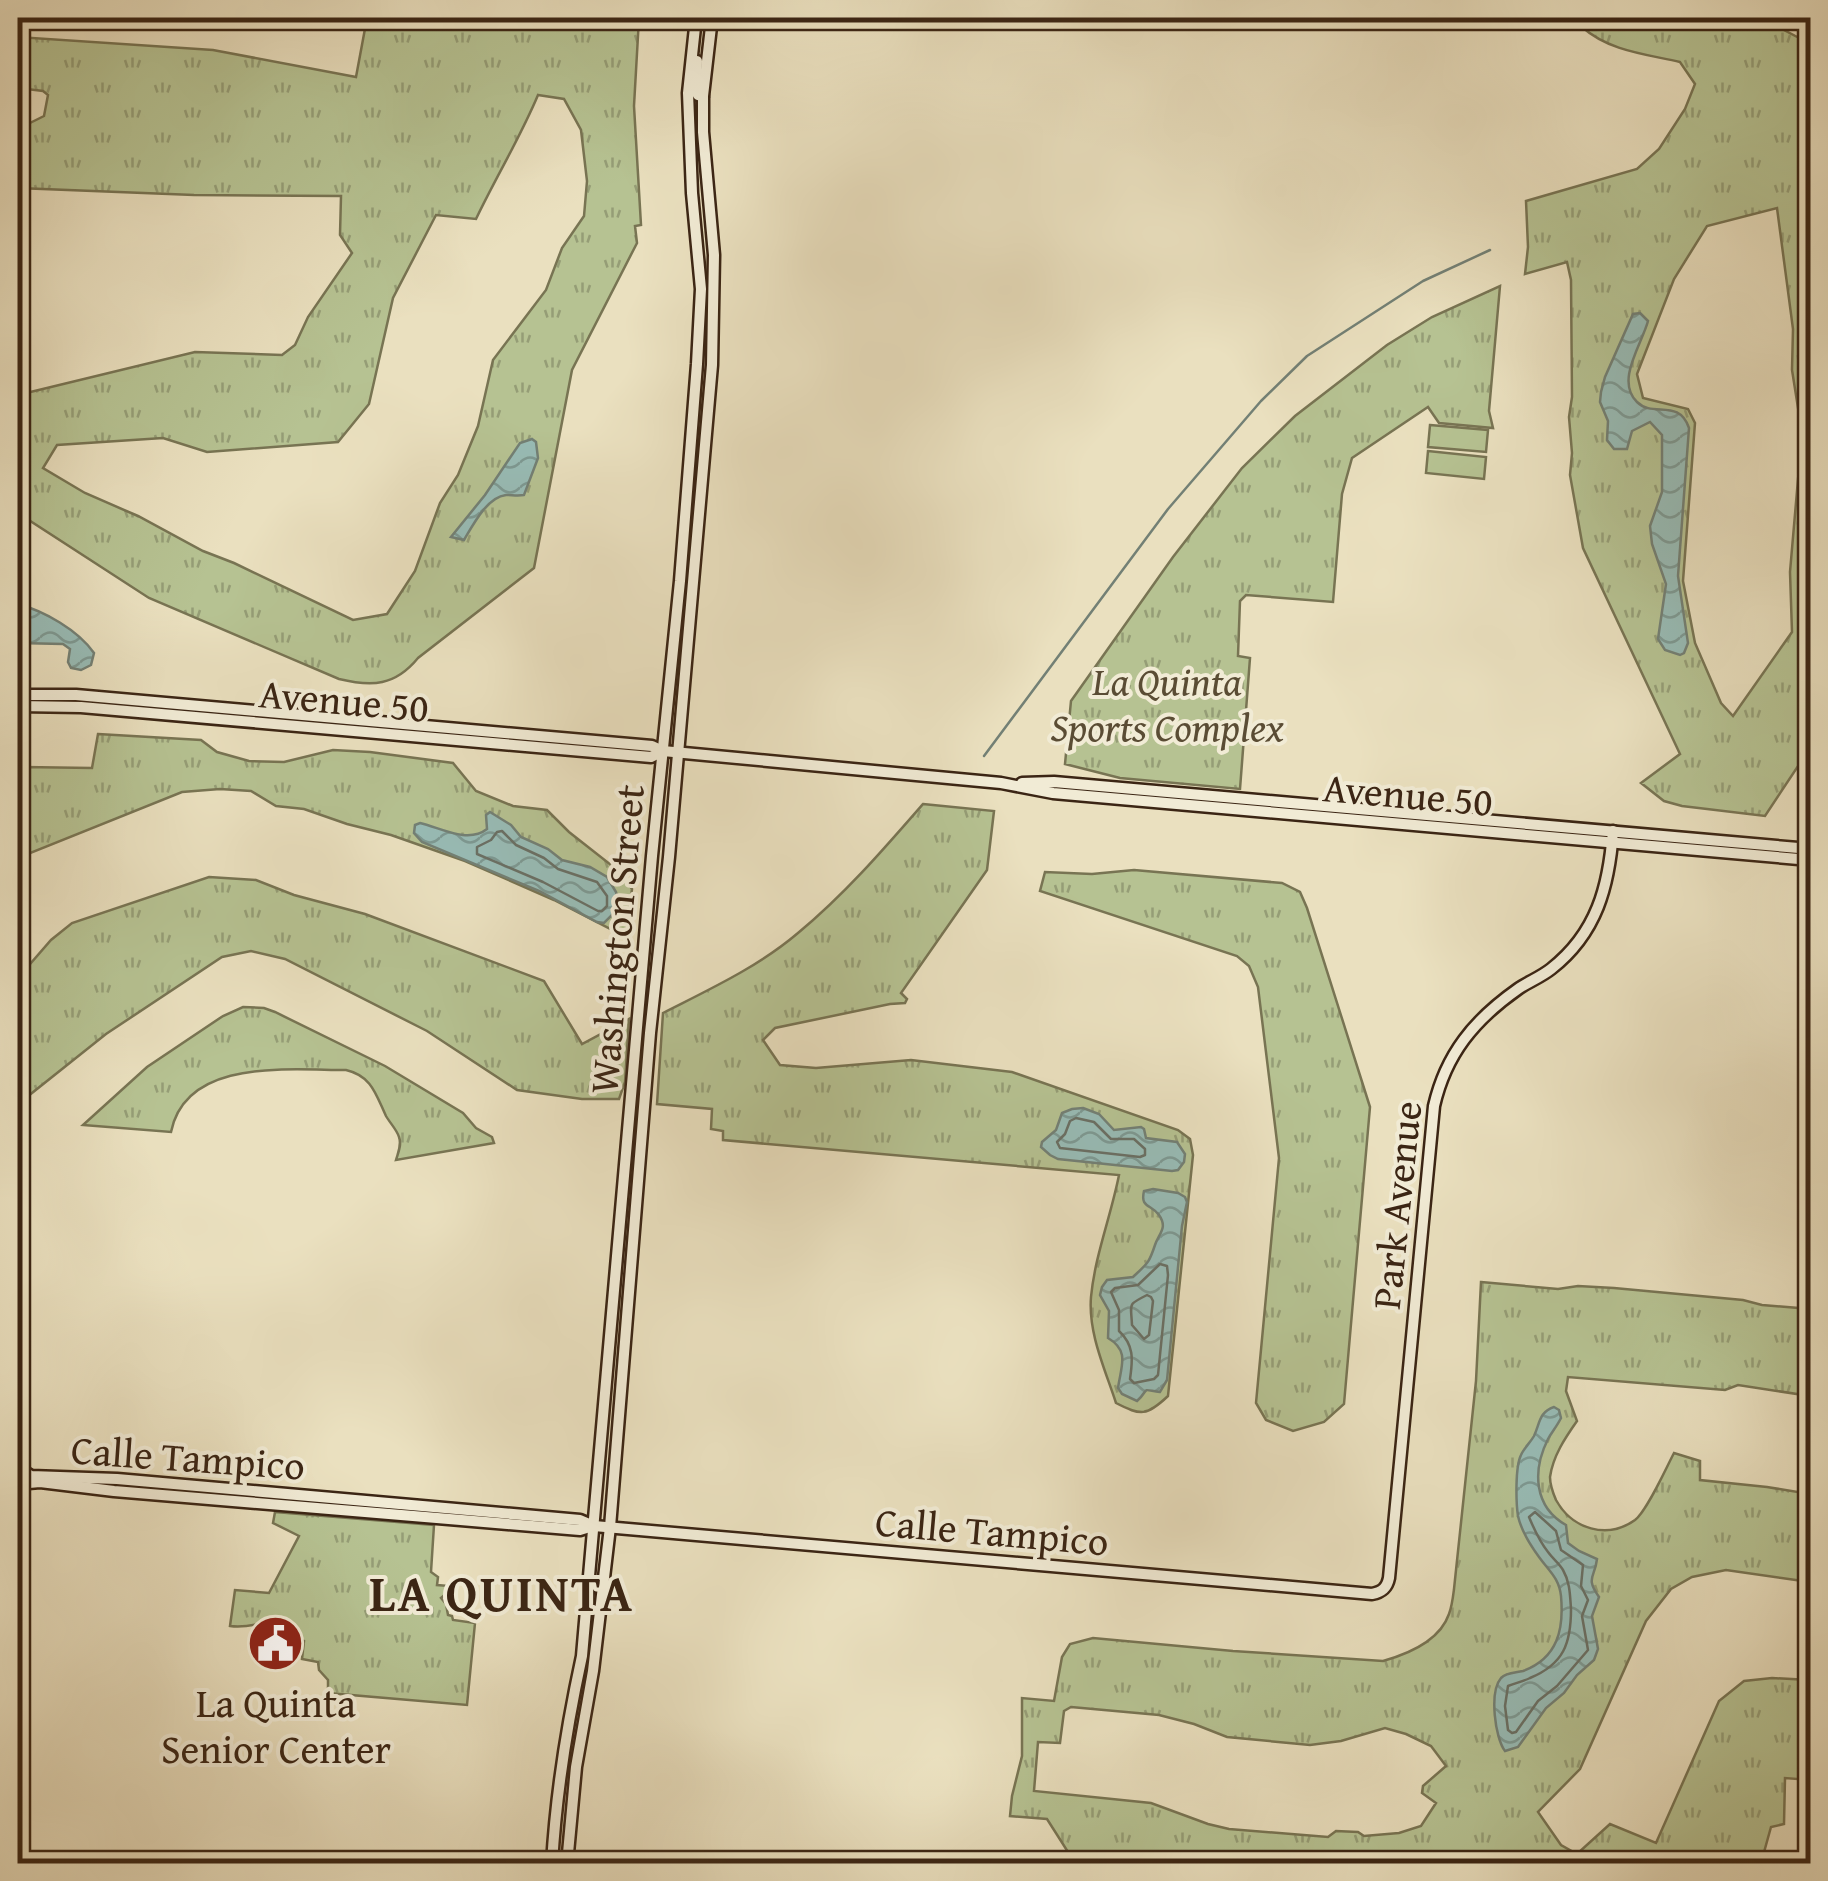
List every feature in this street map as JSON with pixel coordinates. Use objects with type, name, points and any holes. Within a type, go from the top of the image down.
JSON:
[{"type":"main road","name":"Washington Street","points":[[552,1864],[559,1780],[582,1656],[680,581],[701,289],[688,93],[696,18]]},
{"type":"main road","name":"Washington Street","points":[[567,1864],[576,1767],[594,1671],[610,1527],[650,1034],[712,365],[714,255],[706,192],[703,96],[709,21]]},
{"type":"main road","points":[[692,47],[697,54],[696,94],[703,96]]},
{"type":"main road","name":"Avenue 50","points":[[18,694],[76,695],[596,740],[652,746],[664,751],[1001,783],[1053,793],[1810,849]]},
{"type":"main road","name":"Avenue 50","points":[[18,706],[652,757],[664,751]]},
{"type":"main road","name":"Avenue 50","points":[[1613,837],[1810,860]]},
{"type":"main road","name":"Park Avenue","points":[[1383,1590],[1390,1578],[1439,1084],[1450,1058],[1480,1018],[1551,969],[1591,922],[1610,872],[1613,837]]},
{"type":"main road","points":[[18,1468],[18,1482]]},
{"type":"main road","name":"Calle Tampico","points":[[18,1468],[31,1476],[117,1479],[580,1520],[594,1526]]},
{"type":"main road","name":"Calle Tampico","points":[[18,1482],[580,1530],[610,1527],[1372,1594],[1383,1590]]},
{"type":"main road","points":[[114,1491],[179,1490],[182,1486]]},
{"type":"green space","points":[[367,18],[639,18],[634,106],[641,225],[635,226],[637,243],[572,370],[534,568],[401,674],[372,683],[339,679],[149,598],[18,513],[18,395],[195,352],[282,355],[295,345],[308,317],[352,253],[340,235],[341,196],[18,188],[18,129],[44,116],[48,95],[18,88],[18,37],[213,50],[356,77]],"holes":[[[538,95],[564,99],[581,130],[587,181],[584,216],[562,248],[546,290],[493,360],[478,426],[458,475],[440,503],[415,571],[387,614],[353,620],[203,551],[43,468],[57,445],[163,438],[207,452],[338,442],[369,404],[393,298],[436,215],[476,219]]]},
{"type":"green space","points":[[1580,18],[1761,18],[1803,40],[1810,38],[1810,748],[1765,816],[1682,806],[1664,801],[1641,783],[1680,754],[1583,548],[1570,475],[1571,280],[1567,262],[1525,274],[1526,201],[1637,169],[1659,149],[1685,109],[1695,84],[1680,62],[1616,47],[1582,27]],"holes":[[[1777,208],[1793,329],[1792,370],[1802,433],[1790,572],[1792,632],[1733,716],[1721,703],[1695,643],[1683,581],[1695,423],[1688,409],[1643,398],[1637,374],[1674,279],[1707,226]]]},
{"type":"green space","name":"La Quinta Sports Complex","points":[[1500,286],[1489,411],[1493,428],[1439,423],[1428,407],[1352,458],[1342,494],[1333,602],[1246,595],[1240,601],[1238,656],[1250,658],[1240,789],[1120,778],[1065,764],[1071,701],[1242,468],[1295,416],[1387,345],[1432,317]]},
{"type":"green space","points":[[1430,425],[1488,430],[1486,452],[1428,447]]},
{"type":"green space","points":[[1428,451],[1486,457],[1484,479],[1426,473]]},
{"type":"green space","points":[[98,734],[201,740],[217,752],[249,761],[284,762],[333,750],[453,763],[476,791],[513,806],[547,810],[620,872],[632,889],[626,937],[465,861],[304,809],[276,806],[251,791],[182,792],[18,858],[18,769],[92,768]]},
{"type":"green space","points":[[923,804],[994,811],[987,870],[901,993],[907,999],[905,1003],[775,1028],[763,1040],[780,1065],[816,1068],[911,1060],[1012,1072],[1178,1130],[1190,1139],[1193,1155],[1168,1396],[1144,1412],[1116,1403],[1092,1324],[1093,1281],[1119,1175],[723,1140],[723,1131],[711,1129],[712,1109],[657,1104],[663,1013],[750,967],[798,933],[847,888]]},
{"type":"green space","points":[[1134,870],[1282,883],[1300,892],[1307,908],[1370,1107],[1344,1404],[1324,1422],[1293,1431],[1266,1420],[1256,1403],[1279,1158],[1258,987],[1249,966],[1237,956],[1040,891],[1045,872],[1092,874]]},
{"type":"green space","points":[[209,877],[256,880],[294,895],[365,914],[544,981],[582,1044],[629,1019],[625,1082],[619,1099],[582,1099],[517,1090],[427,1031],[285,959],[251,951],[222,957],[106,1034],[18,1108],[18,978],[51,940],[72,923]]},
{"type":"green space","points":[[243,1007],[275,1012],[385,1066],[463,1113],[494,1143],[396,1160],[399,1137],[376,1094],[362,1077],[346,1070],[269,1070],[218,1080],[197,1091],[180,1108],[171,1132],[83,1125],[147,1067]]},
{"type":"green space","points":[[1481,1282],[1558,1289],[1614,1288],[1810,1309],[1810,1396],[1738,1385],[1725,1390],[1568,1377],[1566,1391],[1577,1421],[1557,1455],[1550,1477],[1563,1510],[1581,1524],[1602,1530],[1624,1526],[1640,1515],[1674,1453],[1700,1461],[1700,1480],[1810,1494],[1810,1582],[1726,1570],[1692,1577],[1671,1589],[1646,1621],[1580,1769],[1538,1812],[1561,1845],[1577,1854],[1610,1824],[1656,1843],[1719,1701],[1744,1681],[1809,1680],[1810,1780],[1785,1778],[1784,1824],[1771,1827],[1761,1863],[1075,1863],[1047,1819],[1010,1816],[1022,1756],[1022,1698],[1054,1701],[1062,1657],[1070,1644],[1093,1638],[1383,1661],[1431,1638],[1445,1623],[1453,1598],[1476,1381]],"holes":[[[1071,1707],[1159,1715],[1227,1737],[1310,1745],[1385,1728],[1431,1746],[1446,1766],[1423,1786],[1422,1793],[1436,1803],[1421,1826],[1399,1833],[1364,1836],[1358,1832],[1336,1831],[1328,1837],[1229,1829],[1151,1803],[1034,1791],[1038,1742],[1060,1743],[1064,1711]]]},
{"type":"green space","points":[[275,1512],[434,1525],[431,1572],[438,1577],[437,1585],[450,1586],[441,1598],[448,1615],[453,1620],[475,1623],[467,1705],[328,1693],[328,1680],[319,1670],[318,1662],[302,1659],[304,1641],[294,1636],[285,1622],[230,1626],[235,1590],[269,1593],[299,1536],[273,1523]]},
{"type":"water","points":[[1640,313],[1648,321],[1629,373],[1631,393],[1643,406],[1679,414],[1689,428],[1678,576],[1688,643],[1680,655],[1665,650],[1658,639],[1666,584],[1650,526],[1662,492],[1662,435],[1650,422],[1632,431],[1627,449],[1614,449],[1607,440],[1608,421],[1600,402],[1605,377],[1633,314]]},
{"type":"water","points":[[1809,349],[1810,533],[1798,524],[1805,434],[1798,356]]},
{"type":"water","points":[[532,439],[538,458],[524,495],[499,497],[481,513],[464,540],[451,537],[520,443]]},
{"type":"water","points":[[18,604],[70,629],[94,653],[91,665],[81,670],[71,668],[70,649],[63,644],[18,643]]},
{"type":"water","points":[[490,812],[511,825],[521,837],[562,860],[590,867],[607,877],[619,904],[613,914],[604,923],[597,922],[539,891],[422,842],[414,833],[415,825],[420,823],[463,835],[480,833],[487,829],[486,815]]},
{"type":"water","points":[[1083,1108],[1099,1114],[1114,1130],[1141,1127],[1146,1138],[1177,1142],[1185,1154],[1184,1162],[1172,1171],[1050,1155],[1041,1147],[1042,1142],[1056,1130],[1062,1113]]},
{"type":"water","points":[[1144,1191],[1178,1193],[1187,1202],[1167,1380],[1160,1392],[1146,1390],[1137,1401],[1118,1388],[1122,1354],[1108,1338],[1109,1311],[1100,1295],[1107,1280],[1133,1277],[1149,1259],[1163,1227],[1159,1215],[1144,1200]]},
{"type":"water","points":[[1554,1407],[1561,1418],[1543,1451],[1539,1487],[1547,1508],[1566,1525],[1568,1543],[1597,1559],[1592,1581],[1599,1597],[1592,1616],[1598,1649],[1594,1660],[1546,1708],[1518,1747],[1505,1751],[1495,1715],[1497,1685],[1506,1675],[1523,1671],[1544,1658],[1560,1631],[1558,1584],[1524,1532],[1516,1494],[1521,1455],[1543,1415]]},
{"type":"waterway","points":[[984,756],[1168,509],[1261,401],[1307,356],[1423,281],[1490,250]]},
{"type":"place","name":"La Quinta Senior Center","points":[[276,1643]]},
{"type":"district","name":"LA QUINTA","points":[[502,1592]]}]
